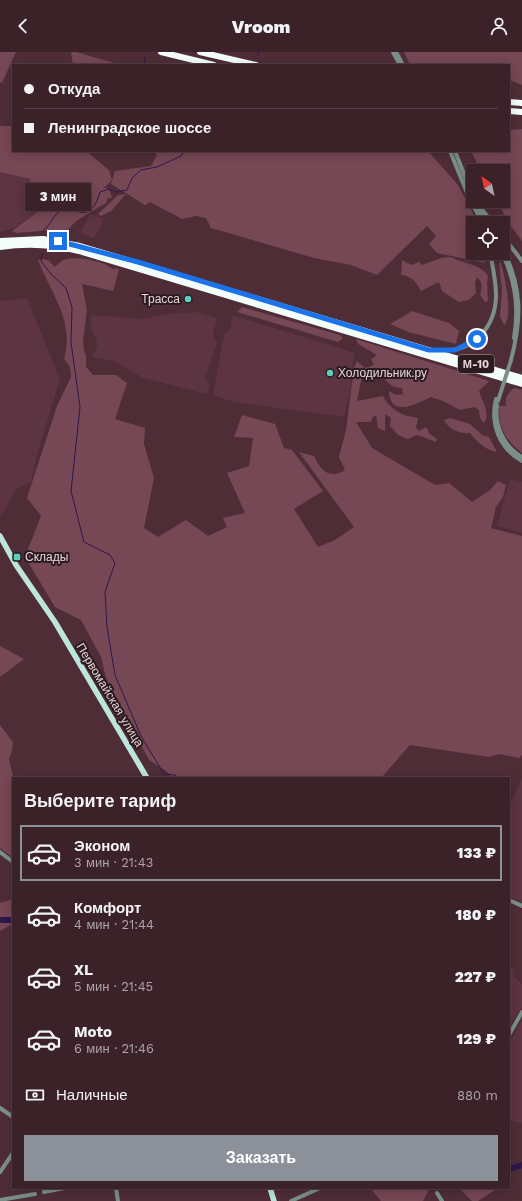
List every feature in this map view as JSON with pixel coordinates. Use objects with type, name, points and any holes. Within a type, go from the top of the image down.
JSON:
[{"type":"highway","points":[[161,52],[210,64]]},
{"type":"highway","points":[[200,52],[252,64]]},
{"type":"highway","points":[[510,102],[522,103]]},
{"type":"highway","points":[[510,111],[522,112]]},
{"type":"highway","name":"М-10","points":[[0,241],[43,239],[80,246],[522,378]]},
{"type":"highway","name":"М-10","points":[[0,247],[16,245],[51,245],[79,251],[522,384]]},
{"type":"main road","name":"Первомайская улица","points":[[0,536],[16,565],[55,622],[146,777]]},
{"type":"main road","points":[[270,1189],[274,1201]]},
{"type":"street","points":[[393,52],[399,64]]},
{"type":"street","points":[[396,52],[402,64]]},
{"type":"street","points":[[450,152],[470,200],[479,216]]},
{"type":"street","points":[[455,152],[466,179]]},
{"type":"street","points":[[481,208],[487,216]]},
{"type":"street","points":[[510,245],[522,261]]},
{"type":"street","points":[[429,350],[455,350],[463,347],[477,339],[489,326],[495,311],[496,302],[496,290],[491,260]]},
{"type":"street","points":[[505,260],[512,277],[516,302],[516,326],[510,359]]},
{"type":"street","points":[[508,260],[513,270],[519,308],[518,332],[493,416],[498,436],[510,453],[522,460]]},
{"type":"street","points":[[497,400],[496,411],[501,434],[509,447],[522,457]]},
{"type":"street","points":[[0,852],[12,861]]},
{"type":"street","points":[[510,900],[522,906]]},
{"type":"street","points":[[510,1033],[522,1012]]},
{"type":"street","points":[[0,1108],[12,1116]]},
{"type":"street","points":[[0,1172],[12,1154]]},
{"type":"street","points":[[44,1192],[59,1189]]},
{"type":"street","points":[[116,1189],[118,1201]]},
{"type":"street","points":[[290,1201],[318,1189]]},
{"type":"street","points":[[437,1193],[442,1201]]},
{"type":"street","points":[[0,1200],[35,1194]]},
{"type":"shaded area","points":[[0,52],[16,52],[2,83],[0,82]]},
{"type":"shaded area","points":[[71,52],[76,52],[118,64],[73,64]]},
{"type":"shaded area","points":[[404,52],[522,52],[522,85],[510,80],[510,64],[410,64]]},
{"type":"shaded area","points":[[0,126],[12,126],[12,152],[87,152],[109,170],[112,180],[104,188],[109,189],[112,198],[108,198],[106,203],[76,221],[66,232],[57,233],[53,230],[16,233],[12,231],[36,213],[39,209],[40,195],[31,193],[30,179],[0,172]]},
{"type":"shaded area","points":[[522,129],[522,241],[510,225],[510,216],[505,216],[501,208],[510,208],[510,164],[478,164],[472,152],[510,152],[510,130]]},
{"type":"shaded area","points":[[153,152],[429,152],[458,185],[466,200],[466,208],[470,208],[474,216],[466,216],[466,259],[437,253],[429,244],[436,236],[427,226],[377,275],[351,265],[314,258],[211,228],[206,218],[196,216],[182,219],[150,202],[145,205],[111,184],[115,171],[151,166],[157,155]]},
{"type":"shaded area","points":[[0,172],[30,179],[31,193],[40,195],[39,209],[36,213],[12,229],[0,232]]},
{"type":"shaded area","points":[[126,194],[111,211],[101,216],[98,214],[118,195]]},
{"type":"shaded area","points":[[90,214],[104,219],[99,231],[93,238],[80,233]]},
{"type":"shaded area","points":[[450,257],[476,266],[485,272],[488,276],[488,301],[485,302],[480,295],[482,286],[477,277],[475,283],[476,293],[469,300],[459,302],[442,291],[439,282],[421,291],[413,280],[401,275],[402,260],[411,265],[419,262],[422,265],[441,258]]},
{"type":"shaded area","points":[[75,258],[96,261],[113,269],[117,268],[119,270],[113,291],[82,284],[87,310],[83,341],[86,356],[86,367],[93,375],[116,375],[127,383],[115,419],[145,428],[144,444],[154,478],[144,528],[158,537],[186,520],[208,536],[227,527],[223,518],[245,513],[227,473],[249,466],[253,438],[234,437],[242,415],[275,424],[284,448],[292,450],[323,491],[294,509],[318,547],[335,540],[354,527],[299,452],[314,456],[319,466],[330,474],[340,473],[345,470],[339,457],[346,430],[354,368],[357,361],[365,368],[374,365],[371,359],[377,355],[358,344],[356,339],[489,381],[479,391],[487,415],[484,423],[480,418],[479,410],[474,407],[460,410],[443,401],[431,397],[419,403],[406,407],[399,407],[394,405],[389,391],[396,395],[403,394],[402,388],[393,386],[381,376],[362,377],[357,401],[383,396],[387,403],[397,411],[410,417],[418,418],[416,428],[419,431],[426,427],[430,434],[437,439],[436,442],[417,435],[408,439],[398,435],[390,426],[391,418],[385,414],[385,431],[378,428],[376,415],[372,418],[371,422],[356,422],[372,448],[435,485],[449,483],[472,502],[490,490],[498,481],[506,485],[503,497],[496,507],[491,528],[522,536],[522,755],[519,758],[499,754],[489,757],[410,745],[382,777],[172,777],[166,771],[149,760],[106,678],[101,657],[81,620],[55,607],[25,557],[41,516],[27,498],[57,406],[71,377],[70,367],[64,359],[67,345],[64,320],[55,296],[38,260],[48,260],[55,267],[63,260]]},
{"type":"shaded area","points":[[471,260],[484,260],[485,263]]},
{"type":"shaded area","points":[[499,262],[501,263],[504,276],[508,304],[507,320],[504,325],[500,316],[502,290]]},
{"type":"shaded area","points":[[27,298],[60,379],[37,455],[31,482],[16,489],[0,518],[0,301]]},
{"type":"shaded area","points":[[242,307],[340,335],[343,338],[338,342],[237,312]]},
{"type":"shaded area","points":[[412,311],[449,323],[459,331],[456,344],[408,332],[390,324]]},
{"type":"shaded area","points":[[196,312],[217,318],[213,335],[217,343],[205,378],[210,385],[206,394],[143,378],[116,362],[92,357],[97,347],[97,341],[91,328],[91,315],[142,319],[169,314]]},
{"type":"shaded area","points":[[232,315],[355,353],[350,380],[352,383],[344,417],[234,402],[213,395],[224,334],[230,330]]},
{"type":"shaded area","points":[[514,388],[522,390],[522,453],[507,438],[501,427],[499,414],[499,406],[506,406],[507,396]]},
{"type":"shaded area","points":[[450,418],[470,424],[482,435],[489,437],[497,452],[489,450],[470,433],[462,433],[452,429],[444,420]]},
{"type":"shaded area","points":[[510,479],[522,482],[522,533],[497,526]]},
{"type":"shaded area","points":[[0,646],[24,659],[0,677]]},
{"type":"shaded area","points":[[0,725],[13,742],[9,759],[14,777],[12,777],[12,857],[0,848]]},
{"type":"shaded area","points":[[522,778],[522,902],[510,896],[510,806]]},
{"type":"shaded area","points":[[12,899],[12,925],[0,931],[0,903]]},
{"type":"shaded area","points":[[510,966],[515,971],[514,977],[522,984],[522,1007],[510,1024]]},
{"type":"shaded area","points":[[522,1020],[522,1123],[510,1120],[510,1042]]},
{"type":"shaded area","points":[[371,1189],[429,1189],[423,1201],[381,1201]]},
{"type":"shaded area","points":[[460,1189],[496,1189],[478,1201],[472,1201]]},
{"type":"waterway","points":[[145,57],[145,64]]},
{"type":"waterway","points":[[43,231],[61,210],[71,207],[76,211],[86,212],[96,203],[100,192],[109,189],[116,192],[127,190],[132,178],[141,170],[157,167],[181,156],[183,152]]},
{"type":"waterway","points":[[42,253],[41,261],[50,273],[66,288],[72,307],[71,342],[80,407],[71,491],[84,542],[110,555],[115,563],[105,592],[107,627],[115,675],[141,736],[164,774],[175,775],[176,777]]},
{"type":"waterway","points":[[0,920],[12,920]]},
{"type":"waterway","points":[[510,1169],[522,1165]]},
{"type":"place","name":"Трасса","points":[[188,299]]},
{"type":"place","name":"Холодильник.ру","points":[[330,373]]},
{"type":"place","name":"Склады","points":[[17,557]]},
{"type":"route","points":[[58,241],[138,262],[429,350],[455,350],[470,344],[477,339]]}]
